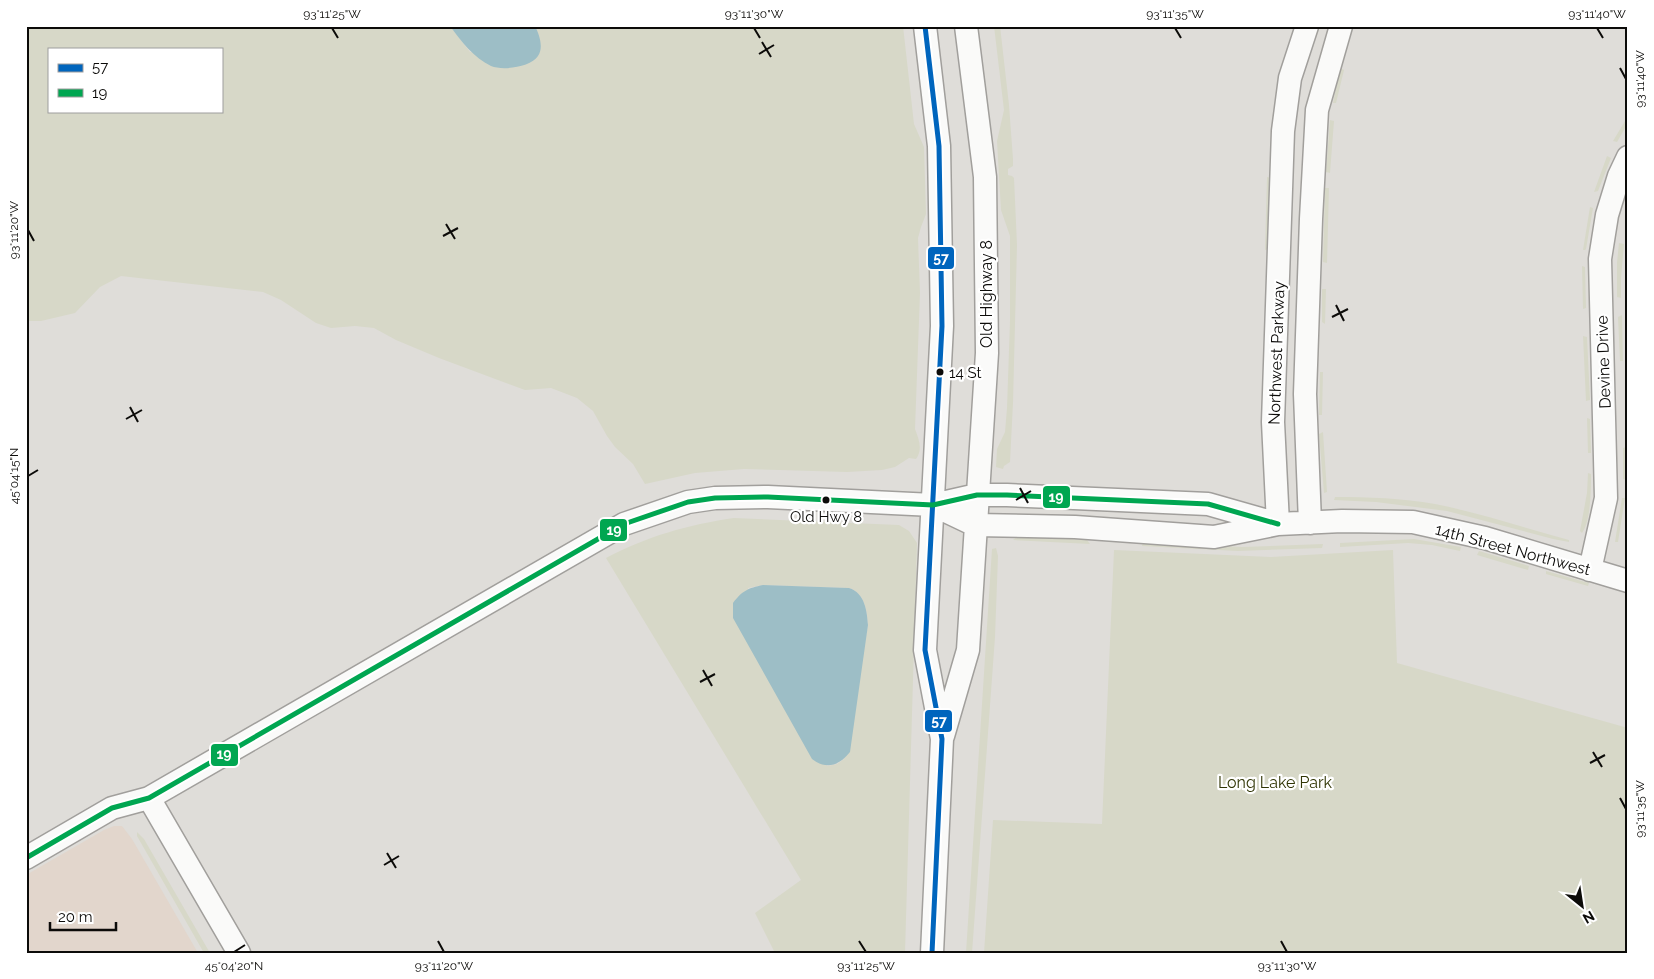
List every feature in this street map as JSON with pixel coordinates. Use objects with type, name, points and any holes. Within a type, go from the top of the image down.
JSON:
[{"type":"street","name":"Old Highway 8","points":[[925,26],[939,146],[942,326],[925,650],[942,739],[932,953]]},
{"type":"street","name":"Old Highway 8","points":[[942,739],[968,650],[987,353],[986,177],[966,26]]},
{"type":"street","name":"Northwest Parkway","points":[[1278,524],[1273,422],[1282,131],[1290,78],[1307,26]]},
{"type":"street","name":"Northwest Parkway","points":[[1310,523],[1305,394],[1317,110],[1341,26]]},
{"type":"street","name":"Devine Drive","points":[[1590,570],[1606,498],[1600,259],[1607,215],[1619,176],[1628,157]]},
{"type":"street","points":[[1281,181],[1313,184]]},
{"type":"street","name":"14th Street Northwest","points":[[26,858],[112,808],[149,798],[624,524],[688,502],[716,498],[768,497],[933,505],[978,495],[1113,500],[1208,504],[1278,524]]},
{"type":"street","points":[[1108,529],[1113,500]]},
{"type":"street","name":"14th Street Northwest","points":[[933,505],[975,525],[1108,529],[1214,537],[1278,524],[1413,522],[1485,538],[1628,581]]},
{"type":"street","points":[[149,798],[239,953]]},
{"type":"shaded area","points":[[114,826],[122,826],[132,839],[198,953],[26,953],[26,875]]},
{"type":"green space","points":[[26,26],[450,26],[470,52],[538,56],[540,41],[535,26],[903,26],[914,124],[924,147],[926,214],[918,238],[920,293],[915,429],[920,448],[916,459],[909,458],[895,467],[882,470],[847,472],[744,469],[695,473],[645,484],[633,464],[615,447],[607,436],[593,411],[577,398],[551,388],[525,390],[439,358],[396,340],[374,328],[355,326],[331,328],[316,323],[281,300],[263,292],[121,276],[100,287],[75,313],[41,321],[26,321]]},
{"type":"green space","points":[[994,26],[1000,26],[1009,105],[1013,166],[1008,169],[1008,175],[1014,178],[1017,245],[1010,462],[1003,469],[996,467],[997,449],[1005,432],[1007,408],[1010,236],[1001,210],[997,141],[1004,110]]},
{"type":"green space","points":[[1340,68],[1344,70],[1336,103],[1333,103]]},
{"type":"green space","points":[[1628,116],[1628,123],[1617,142],[1613,141]]},
{"type":"green space","points":[[1330,120],[1334,121],[1330,173],[1326,172]]},
{"type":"green space","points":[[1607,156],[1611,158],[1598,191],[1594,192]]},
{"type":"green space","points":[[1267,177],[1272,178],[1269,249],[1265,250]]},
{"type":"green space","points":[[1325,188],[1329,188],[1327,263],[1323,262]]},
{"type":"green space","points":[[1590,207],[1593,208],[1586,249],[1583,250]]},
{"type":"green space","points":[[1619,243],[1624,244],[1621,298],[1617,297]]},
{"type":"green space","points":[[1582,266],[1585,267],[1586,308],[1583,309]]},
{"type":"green space","points":[[1322,289],[1326,289],[1325,324],[1322,322]]},
{"type":"green space","points":[[1622,315],[1623,361],[1620,361],[1618,317]]},
{"type":"green space","points":[[1583,336],[1587,337],[1590,400],[1586,401]]},
{"type":"green space","points":[[1320,372],[1323,372],[1322,415],[1319,415]]},
{"type":"green space","points":[[1587,418],[1590,419],[1591,453],[1588,453]]},
{"type":"green space","points":[[1323,432],[1327,492],[1324,493],[1319,434]]},
{"type":"green space","points":[[1626,447],[1627,480],[1623,479],[1623,448]]},
{"type":"green space","points":[[1588,473],[1591,474],[1590,505],[1585,528],[1582,533],[1580,531],[1587,493]]},
{"type":"green space","points":[[1335,497],[1385,498],[1435,504],[1569,540],[1569,542],[1447,511],[1376,502],[1334,500]]},
{"type":"green space","points":[[1622,498],[1625,498],[1618,542],[1615,542]]},
{"type":"green space","points":[[734,518],[899,525],[909,531],[917,543],[905,953],[775,953],[755,913],[801,880],[606,558],[637,543],[684,528]],"holes":[[[763,585],[849,588],[862,598],[866,608],[868,625],[844,759],[837,764],[827,766],[748,588]]]},
{"type":"green space","points":[[1018,536],[1087,540],[1090,544],[1013,540]]},
{"type":"green space","points":[[1414,539],[1461,547],[1460,551],[1432,545],[1408,543],[1340,547],[1340,543]]},
{"type":"green space","points":[[1143,542],[1242,547],[1323,544],[1322,548],[1238,551],[1142,546]]},
{"type":"green space","points":[[996,548],[998,556],[995,637],[972,953],[966,953],[992,549]]},
{"type":"green space","name":"Long Lake Park","points":[[1114,550],[1271,557],[1393,550],[1397,663],[1628,728],[1628,953],[984,953],[993,820],[1102,824]]},
{"type":"green space","points":[[1479,551],[1529,566],[1528,570],[1477,555]]},
{"type":"green space","points":[[1546,571],[1589,583],[1588,586],[1546,574]]},
{"type":"green space","points":[[137,832],[144,839],[210,953],[204,953],[137,836]]},
{"type":"water","points":[[450,26],[535,26],[541,49],[538,56],[529,63],[509,68],[491,66],[473,54]]},
{"type":"water","points":[[763,585],[849,588],[859,594],[864,603],[868,625],[850,752],[841,761],[832,765],[822,765],[812,759],[733,618],[733,603],[736,599],[753,587]]},
{"type":"transit line","name":"57","points":[[925,26],[939,146],[942,326],[925,650],[942,739],[932,953]]},
{"type":"transit line","name":"19","points":[[26,858],[112,808],[149,798],[624,524],[688,502],[715,498],[768,497],[933,505],[977,495],[1007,495],[1208,504],[1278,524]]},
{"type":"place","name":"14 St","points":[[940,372]]},
{"type":"place","name":"Old Hwy 8","points":[[826,500]]}]
